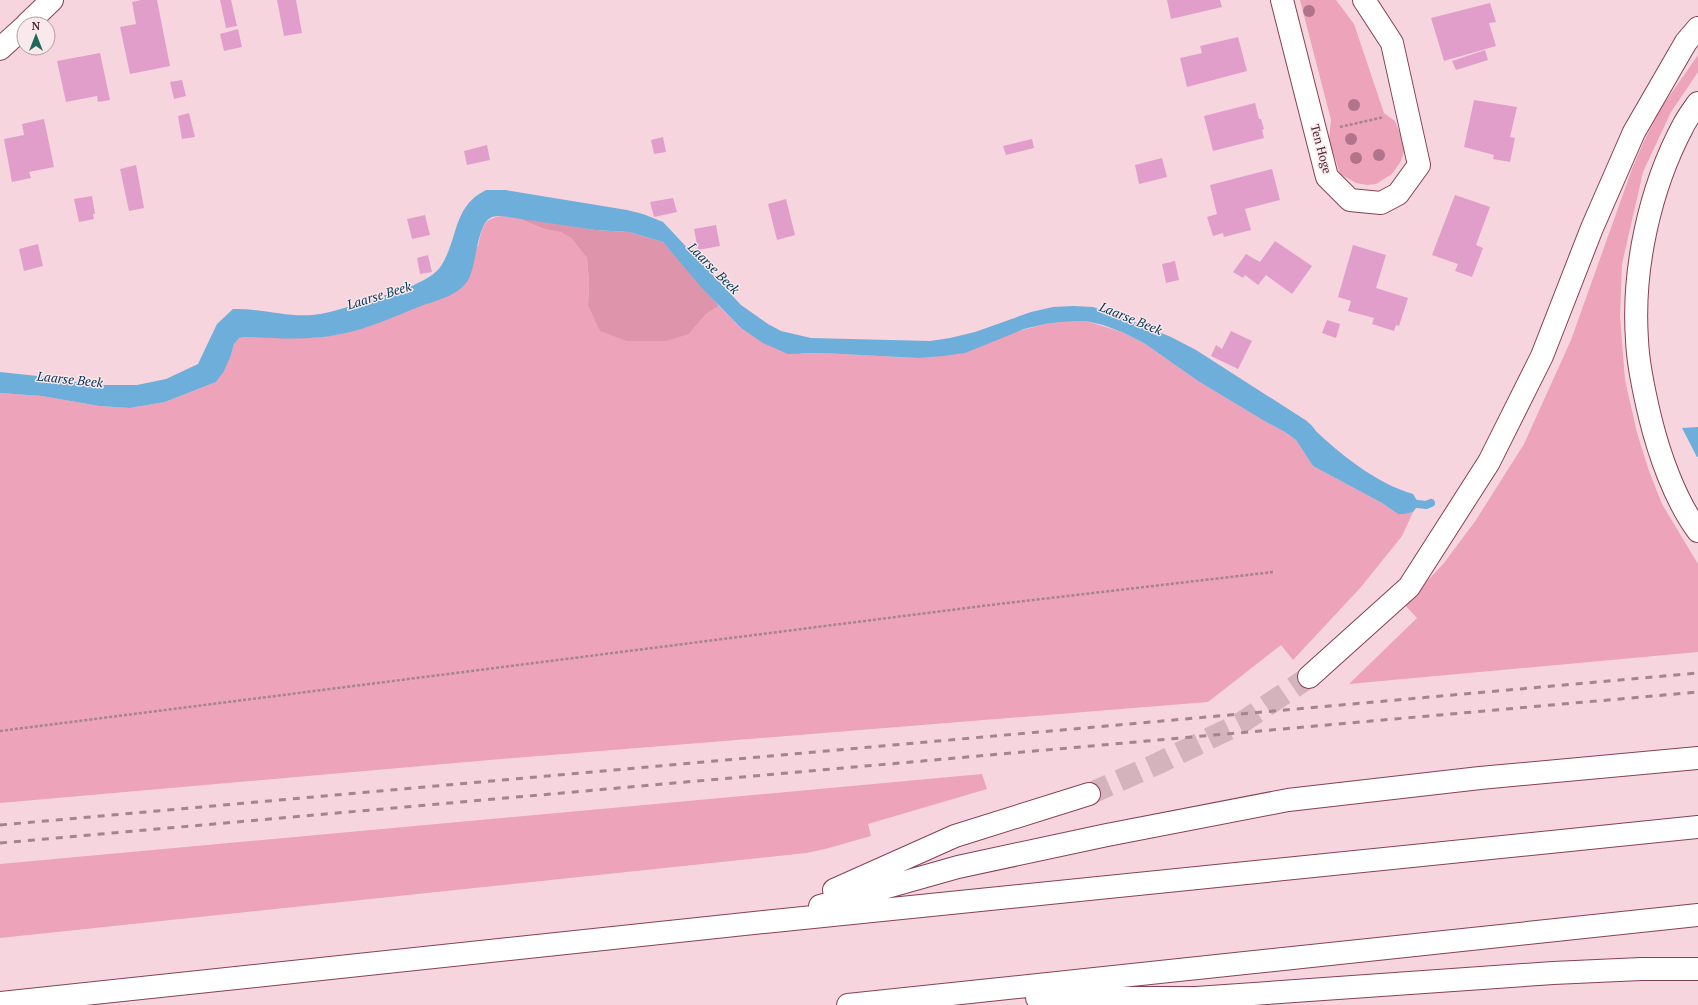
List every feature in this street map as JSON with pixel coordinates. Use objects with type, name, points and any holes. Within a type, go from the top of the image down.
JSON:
[{"type":"main road","points":[[35,16],[52,0]]},
{"type":"main road","name":"Ten Hoge","points":[[1282,0],[1327,177],[1350,200],[1381,203],[1398,194],[1419,165],[1392,43],[1364,0]]},
{"type":"main road","points":[[1309,678],[1409,587],[1488,462],[1542,356],[1592,228],[1634,132],[1686,42],[1698,28]]},
{"type":"main road","points":[[0,49],[16,34]]},
{"type":"main road","points":[[1698,103],[1683,125],[1667,160],[1649,212],[1638,278],[1637,340],[1644,391],[1656,440],[1671,482],[1698,531]]},
{"type":"main road","points":[[764,922],[958,866],[1288,800],[1480,778],[1698,758]]},
{"type":"main road","points":[[764,922],[955,836],[1089,794]]},
{"type":"main road","points":[[0,1003],[764,922],[1698,827]]},
{"type":"main road","points":[[848,1005],[1698,915]]},
{"type":"main road","points":[[917,998],[1196,998],[1545,973],[1641,969],[1698,969]]},
{"type":"main road","points":[[1641,969],[1698,976]]},
{"type":"path","points":[[1316,132],[1408,112]]},
{"type":"path","points":[[0,731],[990,605],[1273,572]]},
{"type":"shaded area","points":[[1300,0],[1336,0],[1354,24],[1384,113],[1395,121],[1404,151],[1401,161],[1392,174],[1376,184],[1367,185],[1356,183],[1340,174],[1329,139],[1331,120]]},
{"type":"shaded area","points":[[1698,55],[1698,72],[1671,112],[1643,172],[1622,264],[1620,316],[1625,380],[1637,433],[1649,471],[1662,504],[1698,564],[1698,652],[1349,684],[1417,618],[1405,605],[1444,563],[1476,520],[1524,444],[1571,340],[1632,169],[1644,141],[1661,108]]},
{"type":"shaded area","points":[[495,217],[515,217],[544,229],[560,232],[571,238],[587,258],[589,283],[588,305],[689,334],[706,314],[719,306],[741,328],[802,354],[822,353],[918,358],[1045,324],[1061,322],[1086,321],[1122,332],[1144,343],[1198,381],[1285,432],[1296,440],[1313,466],[1382,503],[1398,514],[1413,512],[1402,536],[1361,587],[1293,660],[1281,645],[1208,702],[501,759],[0,803],[0,393],[42,396],[99,406],[130,408],[165,402],[216,382],[231,355],[234,344],[238,338],[313,338],[341,334],[478,246],[482,230],[486,222]]},
{"type":"shaded area","points":[[515,217],[595,230],[629,232],[663,242],[719,306],[706,314],[689,334],[666,341],[627,341],[600,331],[588,305],[589,283],[587,258],[571,238],[560,232],[544,229]]},
{"type":"shaded area","points":[[982,774],[987,789],[868,824],[871,836],[806,853],[0,938],[0,864]]},
{"type":"water","points":[[486,190],[505,190],[627,210],[643,214],[663,222],[741,305],[768,324],[781,331],[811,338],[930,341],[975,332],[1031,312],[1053,307],[1093,307],[1115,314],[1171,337],[1196,350],[1306,420],[1329,443],[1363,470],[1400,490],[1413,494],[1419,504],[1413,512],[1398,514],[1382,503],[1313,466],[1296,440],[1285,432],[1198,381],[1144,343],[1122,332],[1103,325],[1086,321],[1045,324],[1024,329],[965,353],[943,356],[918,358],[822,353],[788,354],[763,343],[741,328],[701,287],[663,242],[629,232],[595,230],[501,216],[492,217],[486,221],[479,237],[470,276],[462,288],[451,295],[371,326],[351,332],[318,338],[239,338],[234,344],[224,371],[216,382],[165,402],[130,408],[99,406],[42,396],[0,393],[0,372],[56,378],[91,385],[137,385],[166,379],[198,364],[217,324],[233,309],[292,315],[312,315],[337,310],[410,287],[429,277],[439,269],[447,255],[462,214],[467,205],[475,197]]},
{"type":"water","points":[[1698,427],[1698,457],[1697,457],[1682,428]]},
{"type":"building","points":[[141,0],[157,0],[170,66],[130,74],[120,27],[136,24],[132,2]]},
{"type":"building","points":[[220,0],[231,0],[237,26],[226,28]]},
{"type":"building","points":[[277,0],[296,0],[302,33],[284,36]]},
{"type":"building","points":[[1167,0],[1220,0],[1222,7],[1171,19]]},
{"type":"building","points":[[1490,3],[1496,22],[1489,23],[1496,46],[1444,61],[1431,18]]},
{"type":"building","points":[[238,29],[242,47],[224,51],[220,34]]},
{"type":"building","points":[[1238,37],[1247,71],[1187,87],[1180,58],[1202,53],[1200,46]]},
{"type":"building","points":[[1485,50],[1488,60],[1456,70],[1452,61]]},
{"type":"building","points":[[100,53],[110,100],[98,102],[97,96],[66,102],[57,61]]},
{"type":"building","points":[[182,80],[186,96],[174,99],[170,82]]},
{"type":"building","points":[[1474,100],[1517,107],[1510,137],[1515,138],[1510,162],[1493,159],[1494,155],[1464,147]]},
{"type":"building","points":[[1255,103],[1259,119],[1261,119],[1264,129],[1262,130],[1264,138],[1213,151],[1204,116]]},
{"type":"building","points":[[189,113],[195,137],[182,139],[178,116]]},
{"type":"building","points":[[44,119],[54,167],[29,172],[31,178],[12,182],[4,139],[24,135],[22,124]]},
{"type":"building","points":[[663,137],[666,152],[654,154],[651,140]]},
{"type":"building","points":[[1032,139],[1034,148],[1006,155],[1003,146]]},
{"type":"building","points":[[487,145],[490,160],[467,165],[464,151]]},
{"type":"building","points":[[1162,158],[1167,177],[1139,184],[1135,165]]},
{"type":"building","points":[[136,165],[144,208],[129,211],[120,169]]},
{"type":"building","points":[[1272,169],[1280,200],[1245,209],[1251,230],[1224,237],[1223,233],[1213,236],[1207,217],[1217,214],[1210,185]]},
{"type":"building","points":[[1455,195],[1490,207],[1476,245],[1483,248],[1472,277],[1455,271],[1458,264],[1432,255]]},
{"type":"building","points":[[92,196],[95,214],[93,214],[94,219],[79,222],[74,199]]},
{"type":"building","points":[[673,198],[677,212],[654,217],[650,202]]},
{"type":"building","points":[[786,199],[795,235],[777,240],[768,204]]},
{"type":"building","points":[[425,215],[430,235],[412,239],[407,219]]},
{"type":"building","points":[[716,225],[720,246],[698,250],[694,229]]},
{"type":"building","points":[[1275,241],[1312,266],[1292,294],[1266,275],[1258,285],[1245,275],[1243,278],[1233,272],[1246,254],[1260,262]]},
{"type":"building","points":[[38,244],[43,266],[24,271],[19,249]]},
{"type":"building","points":[[1353,245],[1386,255],[1376,288],[1408,298],[1399,326],[1396,325],[1394,331],[1372,324],[1374,318],[1348,311],[1351,301],[1338,297]]},
{"type":"building","points":[[428,255],[432,272],[420,274],[417,258]]},
{"type":"building","points":[[1175,261],[1179,280],[1166,283],[1162,264]]},
{"type":"building","points":[[1327,320],[1340,324],[1336,338],[1322,333]]},
{"type":"building","points":[[1231,331],[1252,341],[1238,369],[1211,356],[1216,345],[1222,349]]},
{"type":"waterway","name":"Laarse Beek","points":[[1409,503],[1426,505],[1431,503]]},
{"type":"tunnel","points":[[1089,794],[1159,763],[1241,723],[1309,677]]},
{"type":"railway","points":[[0,825],[1698,673]]},
{"type":"railway","points":[[0,843],[1698,692]]}]
